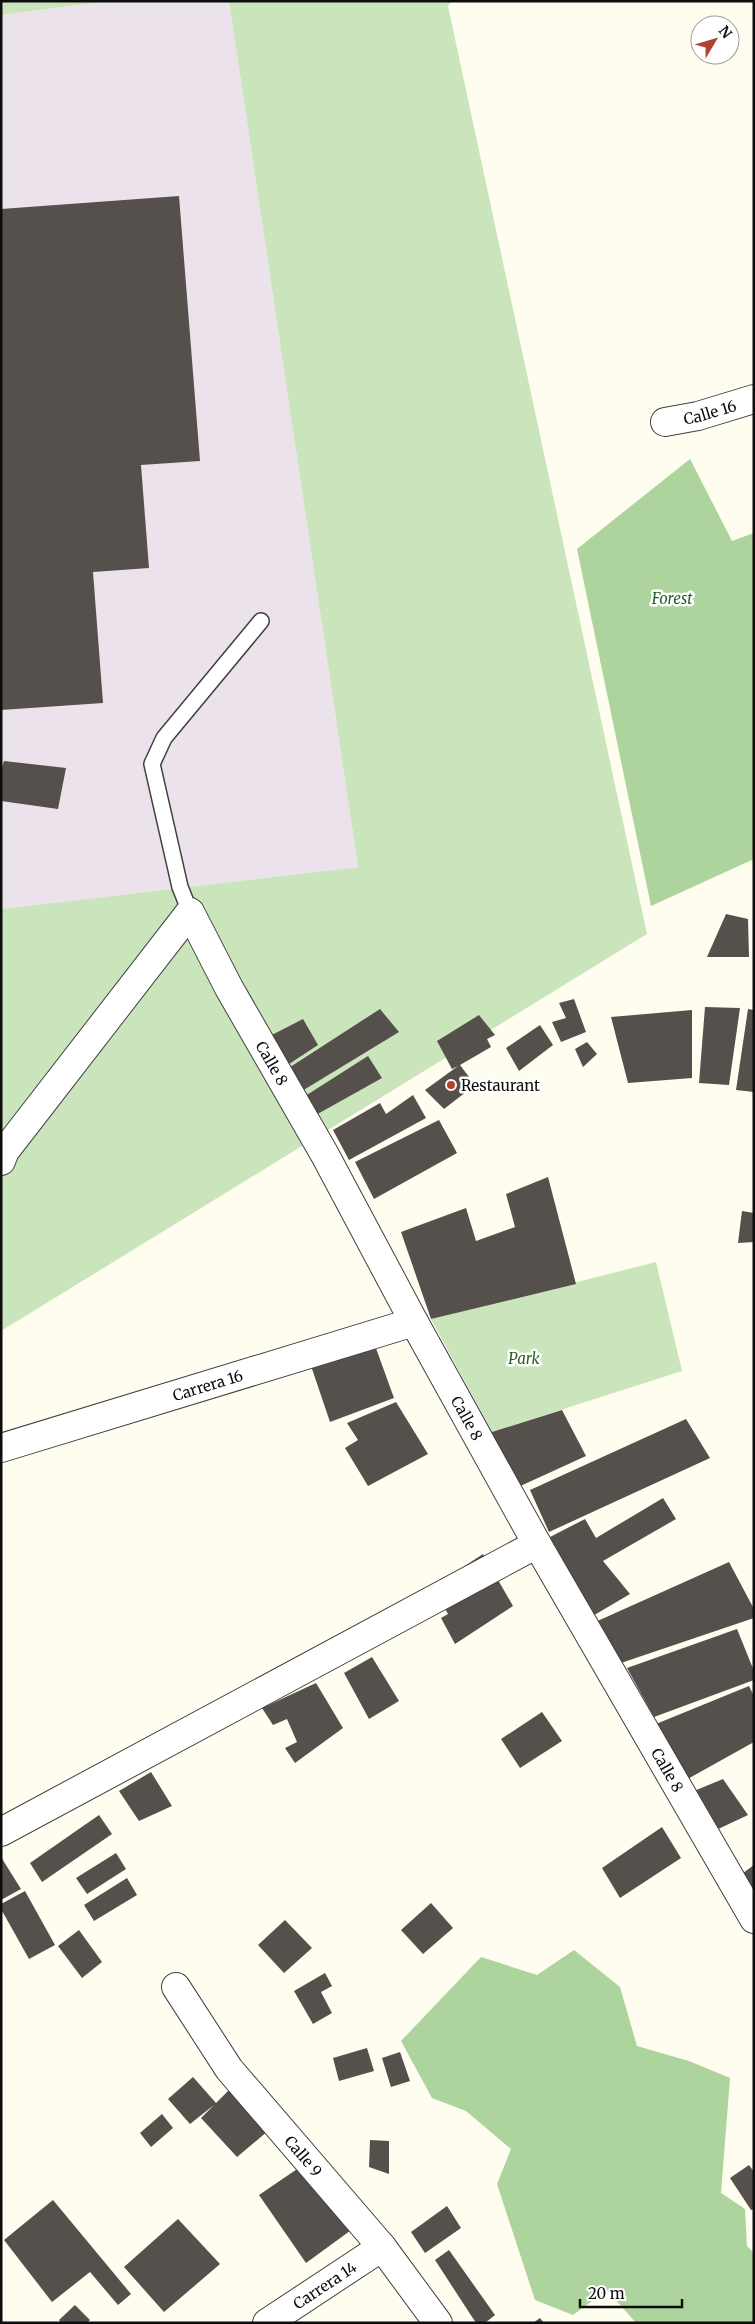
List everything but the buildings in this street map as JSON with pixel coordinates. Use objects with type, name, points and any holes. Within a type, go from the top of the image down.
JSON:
[{"type":"street","name":"Calle 16","points":[[664,422],[698,416],[754,400]]},
{"type":"street","points":[[3,1156],[190,912]]},
{"type":"street","name":"Calle 8","points":[[190,912],[229,988],[325,1155],[414,1322],[537,1544],[754,1919]]},
{"type":"street","name":"Carrera 16","points":[[1,1448],[414,1322]]},
{"type":"street","points":[[1,1832],[537,1544]]},
{"type":"street","name":"Calle 9","points":[[176,1987],[229,2070],[382,2246],[438,2323]]},
{"type":"street","name":"Carrera 14","points":[[267,2323],[382,2246]]},
{"type":"lane","points":[[190,912],[180,887],[152,764],[164,738],[262,621]]},
{"type":"shaded area","points":[[110,1],[229,1],[358,867],[1,909],[1,15]]},
{"type":"green space","points":[[1,1],[110,1],[1,15]]},
{"type":"green space","points":[[229,1],[452,1],[448,6],[647,934],[1,1331],[1,909],[358,867]]},
{"type":"green space","name":"Forest","points":[[690,459],[732,541],[754,533],[754,859],[651,906],[577,549]]},
{"type":"green space","name":"Park","points":[[656,1262],[682,1371],[492,1432],[431,1319]]},
{"type":"green space","points":[[574,1950],[620,1987],[637,2046],[689,2061],[730,2078],[721,2193],[745,2209],[747,2246],[754,2253],[754,2323],[636,2323],[607,2290],[573,2315],[535,2300],[497,2184],[511,2149],[466,2111],[432,2098],[401,2041],[481,1957],[537,1975]]},
{"type":"place","name":"Restaurant","points":[[451,1085]]}]
